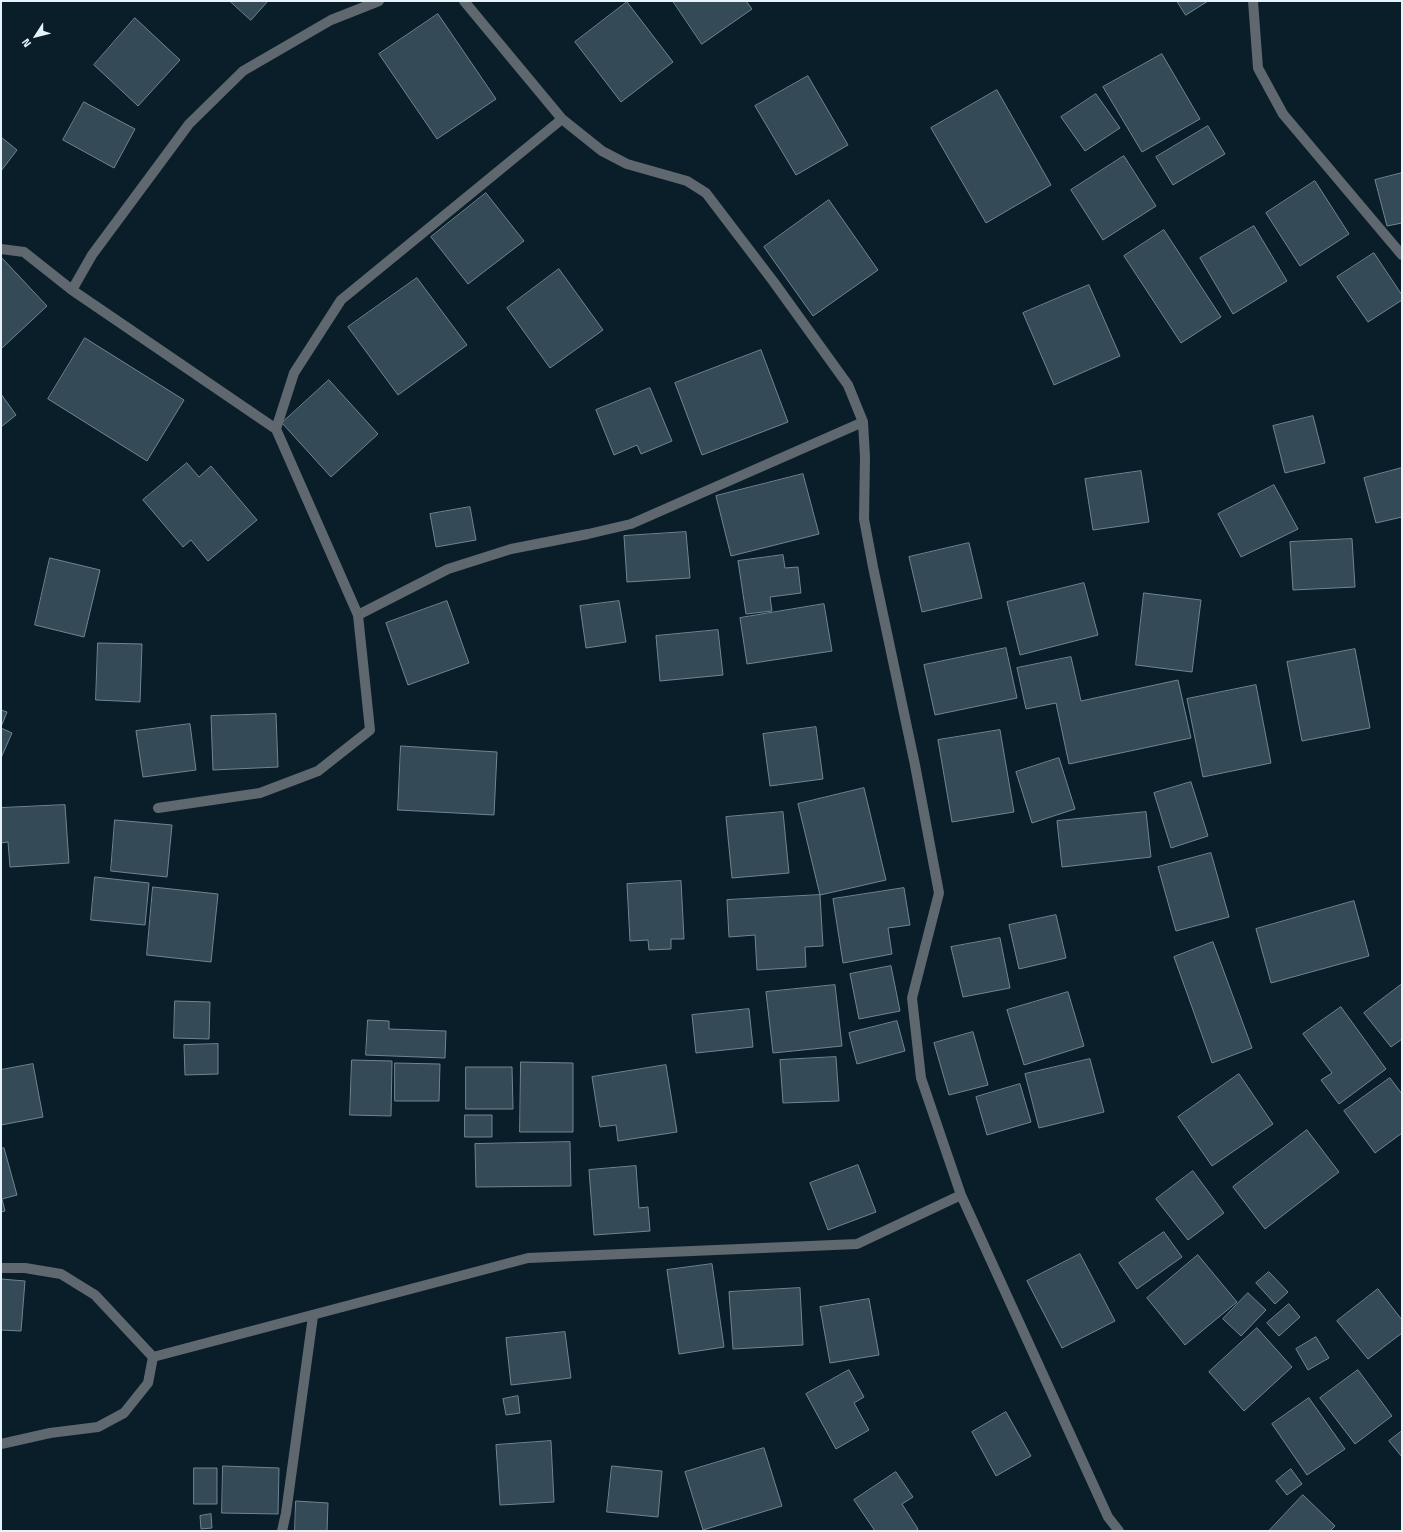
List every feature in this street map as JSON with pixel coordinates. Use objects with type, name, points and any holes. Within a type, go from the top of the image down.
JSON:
[{"type":"street","points":[[72,290],[92,255],[189,124],[243,72],[331,20],[379,1]]},
{"type":"street","points":[[464,1],[562,119],[602,151],[627,164],[687,181],[706,194],[773,281],[848,385],[863,422],[865,457],[864,519],[874,574],[916,765],[939,893],[912,998],[921,1078],[961,1195],[1108,1517],[1118,1531]]},
{"type":"street","points":[[1253,1],[1258,68],[1283,114],[1402,255]]},
{"type":"street","points":[[276,429],[294,373],[341,300],[562,119]]},
{"type":"street","points":[[1,249],[24,252],[72,290],[276,429],[358,615],[370,730],[318,770],[260,793],[158,808]]},
{"type":"street","points":[[358,615],[448,569],[511,549],[631,524],[863,422]]},
{"type":"street","points":[[153,1358],[528,1258],[857,1244],[961,1195]]},
{"type":"street","points":[[1,1268],[25,1268],[61,1274],[95,1295],[153,1358]]},
{"type":"street","points":[[282,1531],[286,1514],[313,1316]]},
{"type":"street","points":[[1,1444],[50,1433],[98,1427],[124,1413],[148,1383],[153,1358]]},
{"type":"building","points":[[230,1],[268,1],[251,20]]},
{"type":"building","points":[[673,1],[746,1],[752,9],[702,44]]},
{"type":"building","points":[[1177,1],[1208,1],[1186,15]]},
{"type":"building","points":[[627,2],[673,62],[621,102],[575,42]]},
{"type":"building","points":[[438,14],[496,99],[437,139],[379,54]]},
{"type":"building","points":[[135,18],[180,60],[138,106],[94,65]]},
{"type":"building","points":[[1162,54],[1200,119],[1142,152],[1103,87]]},
{"type":"building","points":[[808,76],[848,145],[796,175],[755,106]]},
{"type":"building","points":[[997,90],[1051,185],[986,223],[931,128]]},
{"type":"building","points":[[1096,94],[1120,128],[1085,151],[1061,117]]},
{"type":"building","points":[[84,102],[135,129],[114,168],[63,140]]},
{"type":"building","points":[[1208,126],[1225,154],[1173,185],[1156,157]]},
{"type":"building","points":[[1,137],[17,150],[1,171]]},
{"type":"building","points":[[1124,156],[1156,206],[1103,240],[1071,190]]},
{"type":"building","points":[[1402,173],[1402,223],[1387,226],[1375,180]]},
{"type":"building","points":[[1315,181],[1349,234],[1300,266],[1266,213]]},
{"type":"building","points":[[486,193],[524,241],[468,284],[431,237]]},
{"type":"building","points":[[829,200],[878,270],[813,316],[764,247]]},
{"type":"building","points":[[1254,226],[1287,281],[1233,314],[1200,258]]},
{"type":"building","points":[[1164,230],[1221,317],[1181,343],[1124,256]]},
{"type":"building","points":[[1374,253],[1402,295],[1402,300],[1368,322],[1337,277]]},
{"type":"building","points":[[1,257],[47,306],[2,348],[1,347]]},
{"type":"building","points":[[559,269],[603,330],[550,368],[507,308]]},
{"type":"building","points":[[417,278],[467,345],[398,395],[348,327]]},
{"type":"building","points":[[1089,285],[1120,356],[1054,385],[1023,313]]},
{"type":"building","points":[[85,338],[184,400],[147,461],[48,399]]},
{"type":"building","points":[[761,350],[788,422],[702,455],[675,383]]},
{"type":"building","points":[[329,380],[378,434],[331,477],[282,423]]},
{"type":"building","points":[[650,388],[672,441],[641,454],[637,445],[614,455],[596,410]]},
{"type":"building","points":[[1,394],[16,415],[1,427]]},
{"type":"building","points":[[1313,416],[1325,463],[1285,473],[1273,426]]},
{"type":"building","points":[[187,463],[199,477],[211,466],[257,520],[208,561],[191,540],[183,547],[143,500]]},
{"type":"building","points":[[1402,468],[1402,517],[1376,523],[1364,478]]},
{"type":"building","points":[[1141,471],[1149,522],[1093,530],[1085,479]]},
{"type":"building","points":[[803,474],[819,534],[731,556],[716,496]]},
{"type":"building","points":[[1274,485],[1298,529],[1241,557],[1218,514]]},
{"type":"building","points":[[470,507],[476,540],[436,547],[430,514]]},
{"type":"building","points":[[686,532],[690,578],[627,582],[624,536]]},
{"type":"building","points":[[1352,539],[1355,587],[1293,590],[1290,542]]},
{"type":"building","points":[[969,543],[982,598],[922,612],[909,557]]},
{"type":"building","points":[[783,555],[785,568],[798,567],[801,593],[770,597],[772,611],[746,614],[738,561]]},
{"type":"building","points":[[50,558],[100,570],[84,637],[35,625]]},
{"type":"building","points":[[1084,583],[1098,635],[1020,655],[1007,602]]},
{"type":"building","points":[[1144,593],[1201,600],[1192,672],[1136,665]]},
{"type":"building","points":[[447,601],[469,663],[408,685],[386,623]]},
{"type":"building","points":[[619,601],[626,642],[586,648],[580,606]]},
{"type":"building","points":[[824,604],[832,651],[747,664],[740,618]]},
{"type":"building","points":[[718,630],[723,675],[660,681],[656,636]]},
{"type":"building","points":[[98,643],[142,644],[140,702],[96,700]]},
{"type":"building","points":[[1006,648],[1017,698],[935,715],[924,665]]},
{"type":"building","points":[[1355,649],[1370,728],[1302,741],[1287,662]]},
{"type":"building","points":[[1071,657],[1081,701],[1178,680],[1191,738],[1069,764],[1056,703],[1026,709],[1017,668]]},
{"type":"building","points":[[1256,685],[1271,763],[1203,777],[1187,699]]},
{"type":"building","points":[[1,710],[7,712],[1,727]]},
{"type":"building","points":[[276,714],[278,767],[213,770],[211,716]]},
{"type":"building","points":[[190,724],[196,770],[143,777],[136,731]]},
{"type":"building","points":[[816,727],[823,779],[770,786],[763,734]]},
{"type":"building","points":[[1,728],[12,733],[1,758]]},
{"type":"building","points":[[1000,730],[1014,812],[952,822],[938,740]]},
{"type":"building","points":[[401,746],[497,752],[494,815],[398,810]]},
{"type":"building","points":[[1059,758],[1075,809],[1032,823],[1016,772]]},
{"type":"building","points":[[1191,782],[1208,836],[1171,848],[1154,793]]},
{"type":"building","points":[[864,788],[886,880],[820,895],[798,804]]},
{"type":"building","points":[[65,805],[69,863],[10,867],[8,842],[1,843],[1,808]]},
{"type":"building","points":[[783,812],[789,873],[732,878],[726,817]]},
{"type":"building","points":[[1146,812],[1151,857],[1062,867],[1057,821]]},
{"type":"building","points":[[115,820],[172,825],[167,877],[111,871]]},
{"type":"building","points":[[1211,853],[1229,917],[1176,931],[1158,867]]},
{"type":"building","points":[[95,877],[149,883],[145,925],[91,920]]},
{"type":"building","points":[[681,881],[684,939],[671,939],[671,949],[649,950],[648,940],[630,941],[627,884]]},
{"type":"building","points":[[153,887],[218,894],[211,962],[147,955]]},
{"type":"building","points":[[904,888],[910,925],[888,928],[892,954],[843,963],[833,899]]},
{"type":"building","points":[[820,895],[823,946],[805,947],[806,967],[757,970],[755,935],[729,937],[727,900]]},
{"type":"building","points":[[1354,901],[1369,956],[1271,983],[1256,929]]},
{"type":"building","points":[[1056,915],[1066,958],[1019,969],[1009,925]]},
{"type":"building","points":[[1000,938],[1010,988],[963,997],[951,947]]},
{"type":"building","points":[[1213,942],[1252,1048],[1212,1063],[1174,957]]},
{"type":"building","points":[[891,966],[900,1011],[859,1019],[850,974]]},
{"type":"building","points":[[1402,984],[1402,1039],[1391,1047],[1364,1013]]},
{"type":"building","points":[[835,985],[842,1046],[773,1053],[766,992]]},
{"type":"building","points":[[1068,992],[1084,1046],[1024,1065],[1007,1010]]},
{"type":"building","points":[[175,1001],[210,1002],[209,1039],[174,1038]]},
{"type":"building","points":[[1341,1007],[1386,1069],[1339,1104],[1321,1080],[1332,1073],[1303,1034]]},
{"type":"building","points":[[749,1009],[753,1047],[696,1053],[692,1015]]},
{"type":"building","points":[[368,1020],[389,1021],[389,1029],[446,1031],[445,1058],[366,1055]]},
{"type":"building","points":[[897,1021],[905,1051],[857,1064],[849,1033]]},
{"type":"building","points":[[973,1032],[988,1085],[949,1095],[934,1043]]},
{"type":"building","points":[[218,1044],[218,1074],[185,1075],[184,1045]]},
{"type":"building","points":[[836,1057],[839,1101],[783,1103],[780,1060]]},
{"type":"building","points":[[1090,1059],[1104,1112],[1039,1128],[1025,1074]]},
{"type":"building","points":[[352,1060],[392,1061],[391,1116],[350,1115]]},
{"type":"building","points":[[521,1062],[573,1063],[573,1132],[520,1132]]},
{"type":"building","points":[[395,1063],[440,1064],[439,1101],[395,1101]]},
{"type":"building","points":[[33,1064],[43,1117],[1,1125],[1,1070]]},
{"type":"building","points":[[666,1065],[677,1132],[618,1141],[616,1125],[600,1127],[592,1077]]},
{"type":"building","points":[[466,1067],[512,1067],[513,1109],[466,1109]]},
{"type":"building","points":[[1239,1074],[1273,1124],[1212,1166],[1178,1117]]},
{"type":"building","points":[[1390,1078],[1402,1094],[1402,1133],[1375,1153],[1344,1111]]},
{"type":"building","points":[[1020,1084],[1031,1122],[987,1135],[976,1097]]},
{"type":"building","points":[[465,1115],[492,1115],[492,1137],[465,1137]]},
{"type":"building","points":[[1307,1130],[1339,1172],[1265,1229],[1233,1187]]},
{"type":"building","points":[[570,1142],[571,1186],[476,1187],[475,1144]]},
{"type":"building","points":[[4,1148],[17,1195],[2,1199],[5,1211],[1,1212],[1,1149]]},
{"type":"building","points":[[858,1165],[876,1212],[828,1230],[810,1183]]},
{"type":"building","points":[[636,1166],[639,1208],[648,1207],[650,1231],[594,1235],[589,1170]]},
{"type":"building","points":[[1193,1171],[1224,1213],[1188,1240],[1156,1199]]},
{"type":"building","points":[[1164,1232],[1182,1257],[1137,1289],[1119,1263]]},
{"type":"building","points":[[1080,1254],[1115,1321],[1062,1348],[1027,1281]]},
{"type":"building","points":[[1198,1255],[1237,1302],[1185,1345],[1147,1298]]},
{"type":"building","points":[[712,1264],[724,1347],[679,1354],[667,1270]]},
{"type":"building","points":[[1269,1272],[1288,1292],[1275,1304],[1256,1283]]},
{"type":"building","points":[[1,1279],[25,1281],[21,1331],[1,1330]]},
{"type":"building","points":[[800,1288],[803,1345],[733,1349],[729,1292]]},
{"type":"building","points":[[1378,1289],[1402,1320],[1402,1333],[1368,1359],[1337,1321]]},
{"type":"building","points":[[1248,1293],[1266,1310],[1241,1336],[1223,1319]]},
{"type":"building","points":[[869,1299],[879,1355],[830,1363],[820,1307]]},
{"type":"building","points":[[1289,1304],[1300,1317],[1279,1336],[1267,1323]]},
{"type":"building","points":[[1257,1328],[1292,1367],[1244,1411],[1209,1372]]},
{"type":"building","points":[[565,1332],[571,1378],[511,1385],[506,1338]]},
{"type":"building","points":[[1316,1337],[1329,1358],[1308,1370],[1296,1349]]},
{"type":"building","points":[[849,1370],[864,1397],[854,1403],[869,1430],[836,1449],[806,1394]]},
{"type":"building","points":[[1358,1370],[1392,1416],[1355,1444],[1320,1398]]},
{"type":"building","points":[[518,1396],[520,1413],[506,1415],[503,1399]]},
{"type":"building","points":[[1309,1398],[1345,1449],[1307,1475],[1272,1424]]},
{"type":"building","points":[[1006,1412],[1031,1456],[996,1476],[972,1432]]},
{"type":"building","points":[[1402,1431],[1402,1457],[1389,1441]]},
{"type":"building","points":[[551,1441],[554,1502],[500,1505],[496,1445]]},
{"type":"building","points":[[764,1448],[782,1506],[703,1530],[685,1472]]},
{"type":"building","points":[[223,1466],[279,1468],[278,1514],[222,1513]]},
{"type":"building","points":[[612,1466],[662,1471],[658,1517],[607,1512]]},
{"type":"building","points":[[194,1468],[217,1468],[217,1504],[194,1504]]},
{"type":"building","points":[[1291,1469],[1302,1484],[1287,1495],[1276,1481]]},
{"type":"building","points":[[896,1472],[913,1497],[902,1504],[918,1529],[915,1531],[875,1531],[854,1500]]},
{"type":"building","points":[[1303,1495],[1335,1526],[1330,1531],[1269,1531]]},
{"type":"building","points":[[296,1501],[328,1503],[327,1531],[295,1531]]},
{"type":"building","points":[[211,1514],[212,1528],[201,1529],[200,1516]]}]
